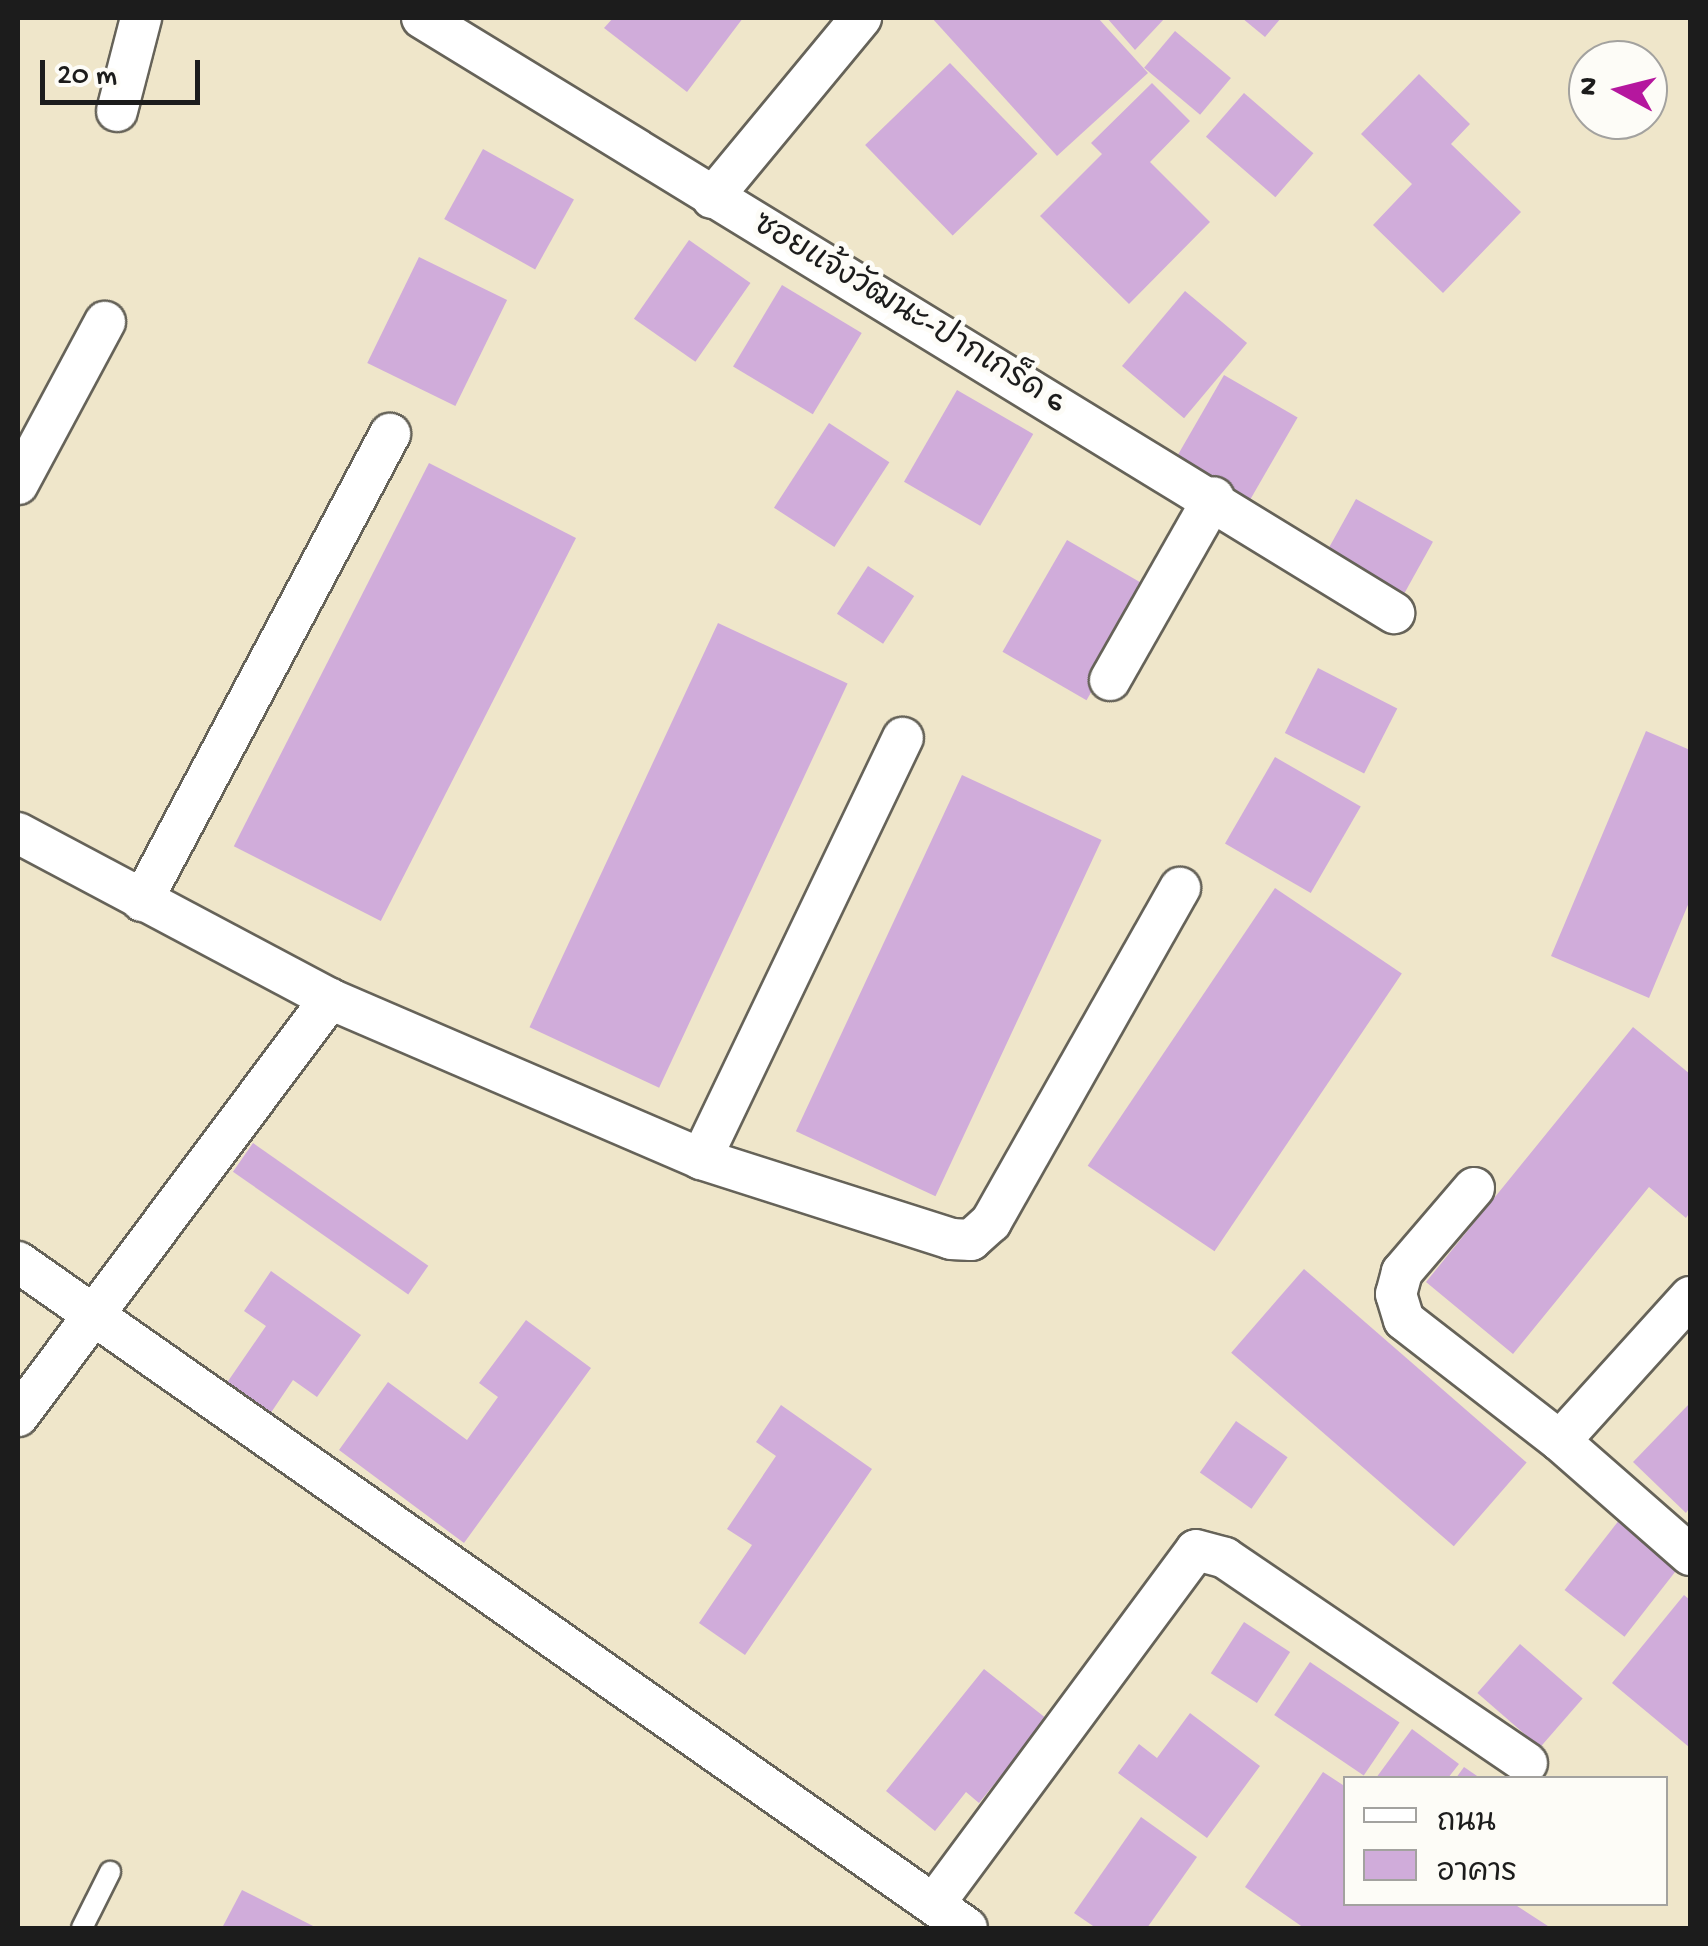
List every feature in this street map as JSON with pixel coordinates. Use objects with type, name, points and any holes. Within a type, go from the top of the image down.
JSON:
[{"type":"street","points":[[117,112],[140,18]]},
{"type":"street","name":"ซอยแจ้งวัฒนะ-ปากเกร็ด 6","points":[[422,18],[712,198],[1214,497],[1394,613]]},
{"type":"street","points":[[712,198],[862,18]]},
{"type":"street","points":[[18,484],[105,322]]},
{"type":"street","points":[[142,901],[390,434]]},
{"type":"street","points":[[1110,680],[1214,497]]},
{"type":"street","points":[[701,1159],[903,738]]},
{"type":"street","points":[[18,832],[330,999],[701,1159],[950,1239],[971,1240],[991,1222],[1180,888]]},
{"type":"street","points":[[18,1416],[89,1312],[330,999]]},
{"type":"street","points":[[1474,1188],[1402,1272],[1396,1294],[1404,1320],[1560,1441],[1690,1555]]},
{"type":"street","points":[[18,1262],[967,1928]]},
{"type":"street","points":[[1560,1441],[1690,1297]]},
{"type":"street","points":[[934,1904],[1196,1550],[1225,1558],[1527,1763]]},
{"type":"lane","points":[[82,1928],[110,1872]]},
{"type":"building","points":[[613,18],[743,18],[687,92],[604,28]]},
{"type":"building","points":[[932,18],[1098,18],[1148,73],[1057,156]]},
{"type":"building","points":[[1107,18],[1165,18],[1135,50]]},
{"type":"building","points":[[1242,18],[1281,18],[1265,37]]},
{"type":"building","points":[[1175,31],[1231,78],[1200,115],[1144,68]]},
{"type":"building","points":[[950,63],[1038,154],[953,236],[865,145]]},
{"type":"building","points":[[1419,74],[1470,124],[1451,144],[1521,212],[1443,293],[1373,225],[1412,184],[1361,134]]},
{"type":"building","points":[[1152,83],[1190,121],[1150,162],[1210,222],[1129,304],[1040,216],[1102,154],[1091,143]]},
{"type":"building","points":[[1244,93],[1313,153],[1275,197],[1206,137]]},
{"type":"building","points":[[483,149],[574,199],[535,269],[444,219]]},
{"type":"building","points":[[689,240],[750,283],[695,362],[634,319]]},
{"type":"building","points":[[419,257],[507,300],[455,406],[367,363]]},
{"type":"building","points":[[782,285],[862,333],[813,414],[733,366]]},
{"type":"building","points":[[1185,291],[1247,343],[1184,418],[1122,366]]},
{"type":"building","points":[[1224,375],[1298,418],[1250,500],[1176,457]]},
{"type":"building","points":[[957,390],[1033,434],[980,526],[904,482]]},
{"type":"building","points":[[829,423],[889,462],[834,547],[774,508]]},
{"type":"building","points":[[429,463],[576,538],[381,921],[234,846]]},
{"type":"building","points":[[1356,499],[1433,542],[1399,604],[1322,561]]},
{"type":"building","points":[[1067,540],[1151,588],[1087,700],[1002,652]]},
{"type":"building","points":[[868,566],[914,596],[883,644],[837,614]]},
{"type":"building","points":[[718,623],[848,683],[659,1088],[530,1027]]},
{"type":"building","points":[[1318,668],[1397,708],[1364,773],[1285,733]]},
{"type":"building","points":[[1646,731],[1690,750],[1690,900],[1649,998],[1551,956]]},
{"type":"building","points":[[1275,757],[1361,806],[1311,893],[1225,844]]},
{"type":"building","points":[[962,775],[1102,840],[935,1196],[796,1131]]},
{"type":"building","points":[[1275,888],[1402,974],[1215,1251],[1088,1166]]},
{"type":"building","points":[[1633,1027],[1690,1074],[1690,1212],[1686,1218],[1649,1187],[1513,1354],[1426,1282]]},
{"type":"building","points":[[253,1143],[428,1266],[408,1294],[233,1172]]},
{"type":"building","points":[[1304,1269],[1527,1463],[1454,1546],[1231,1353]]},
{"type":"building","points":[[271,1271],[361,1335],[317,1397],[293,1380],[268,1417],[224,1387],[266,1326],[244,1311]]},
{"type":"building","points":[[526,1320],[591,1368],[464,1543],[339,1450],[388,1382],[467,1440],[498,1397],[479,1383]]},
{"type":"building","points":[[1690,1403],[1690,1507],[1686,1513],[1633,1462]]},
{"type":"building","points":[[781,1405],[872,1469],[745,1655],[699,1623],[752,1545],[727,1529],[776,1456],[756,1442]]},
{"type":"building","points":[[1236,1421],[1288,1457],[1251,1509],[1200,1473]]},
{"type":"building","points":[[1620,1519],[1680,1566],[1624,1637],[1565,1590]]},
{"type":"building","points":[[1684,1595],[1690,1600],[1689,1747],[1612,1683]]},
{"type":"building","points":[[1244,1622],[1290,1652],[1257,1703],[1211,1673]]},
{"type":"building","points":[[1520,1644],[1583,1698],[1540,1748],[1477,1693]]},
{"type":"building","points":[[1310,1662],[1400,1722],[1364,1775],[1274,1715]]},
{"type":"building","points":[[984,1669],[1047,1719],[979,1803],[966,1792],[935,1831],[886,1791]]},
{"type":"building","points":[[1190,1713],[1260,1766],[1207,1838],[1118,1773],[1139,1744],[1157,1758]]},
{"type":"building","points":[[1412,1729],[1459,1764],[1450,1776],[1377,1776]]},
{"type":"building","points":[[1464,1767],[1477,1776],[1457,1776]]},
{"type":"building","points":[[1323,1772],[1343,1785],[1343,1906],[1517,1906],[1551,1928],[1304,1928],[1245,1887]]},
{"type":"building","points":[[1141,1817],[1197,1857],[1147,1928],[1096,1928],[1074,1913]]},
{"type":"building","points":[[242,1890],[317,1928],[222,1928]]}]
